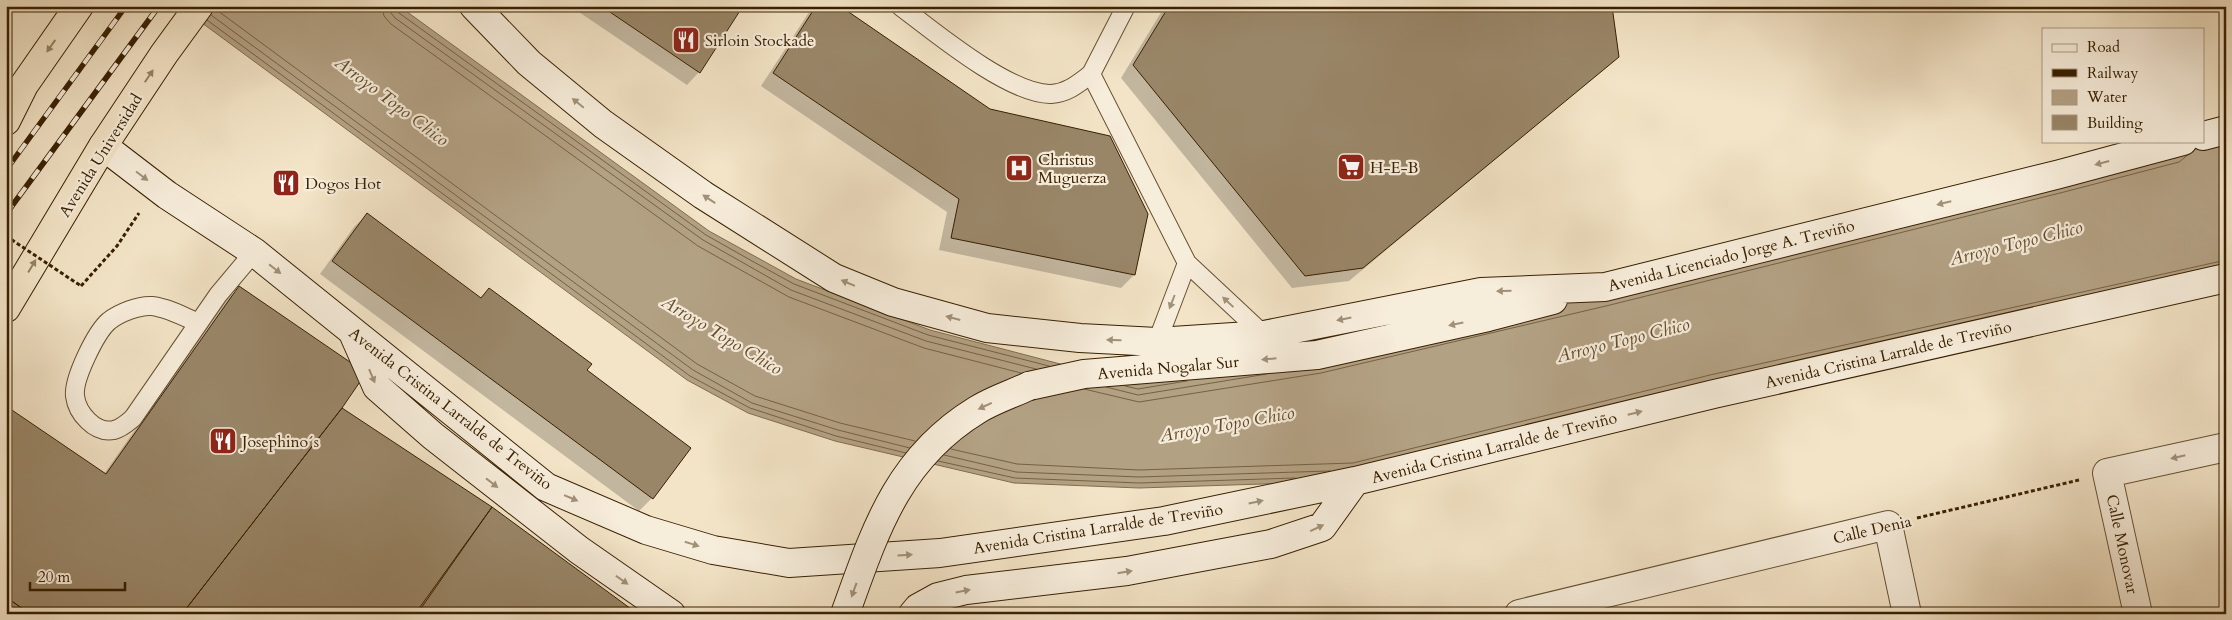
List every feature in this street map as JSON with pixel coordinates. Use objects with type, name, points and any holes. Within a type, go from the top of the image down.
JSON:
[{"type":"highway","points":[[6,121],[15,94],[79,6]]},
{"type":"highway","name":"Avenida Universidad","points":[[6,308],[103,146],[164,54],[199,6]]},
{"type":"main road","name":"Avenida Licenciado Jorge A. Treviño","points":[[474,6],[529,63],[603,124],[703,195],[834,278],[893,302],[987,328],[1080,338],[1156,342],[1264,335],[1481,292],[1606,287],[2060,174],[2179,142]]},
{"type":"main road","points":[[2204,136],[2226,130]]},
{"type":"main road","name":"Avenida Cristina Larralde de Treviño","points":[[103,146],[167,195],[254,252],[546,487],[654,532],[712,550],[789,563],[940,553],[1164,521],[1355,481],[1714,394],[2226,278]]},
{"type":"main road","name":"Avenida Nogalar Sur","points":[[845,614],[875,533],[892,498],[915,465],[942,436],[978,409],[1029,386],[1084,374],[1317,355],[1488,317],[1606,287]]},
{"type":"main road","points":[[353,331],[377,387],[433,436],[579,550],[671,614]]},
{"type":"main road","points":[[2107,473],[2226,447]]},
{"type":"main road","name":"Calle Monovar","points":[[2107,473],[2138,614]]},
{"type":"main road","points":[[913,614],[918,608],[938,597],[966,590],[1127,571],[1271,544],[1322,527],[1355,481]]},
{"type":"main road","points":[[1888,525],[1907,614]]},
{"type":"main road","name":"Calle Denia","points":[[1518,614],[1888,525]]},
{"type":"lane","points":[[900,6],[983,68],[1024,88],[1050,94],[1072,89],[1091,74],[1126,6]]},
{"type":"lane","points":[[1091,74],[1186,263],[1264,335]]},
{"type":"lane","points":[[198,323],[172,311],[150,306],[130,310],[109,321],[96,339],[78,377],[75,394],[78,409],[90,422],[100,428],[112,430],[123,426],[133,418],[198,323],[254,252]]},
{"type":"lane","points":[[1156,342],[1186,263]]},
{"type":"path","points":[[6,236],[81,286],[117,246],[140,212]]},
{"type":"path","name":"Calle Denia","points":[[1888,525],[2107,473]]},
{"type":"water","name":"Arroyo Topo Chico","points":[[179,6],[399,6],[709,231],[796,279],[930,330],[1137,384],[1317,355],[2178,142],[2204,142],[2204,135],[2226,130],[2226,278],[1355,481],[1139,488],[1014,483],[835,441],[748,413],[687,380]]},
{"type":"building","name":"Sirloin Stockade","points":[[601,6],[743,6],[700,73]]},
{"type":"building","name":"Christus Muguerza","points":[[816,6],[840,6],[990,109],[1110,136],[1148,214],[1135,275],[951,238],[959,199],[773,73]]},
{"type":"building","name":"H-E-B","points":[[1169,6],[1612,6],[1619,57],[1363,268],[1305,276],[1133,65]]},
{"type":"building","points":[[367,213],[481,298],[489,288],[592,364],[587,370],[691,448],[653,499],[332,261]]},
{"type":"building","name":"Josephino´s","points":[[239,286],[366,373],[342,408],[182,614],[30,614],[6,597],[6,406],[106,474]]},
{"type":"building","points":[[342,408],[492,507],[417,614],[182,614]]},
{"type":"building","points":[[492,507],[638,614],[415,614]]},
{"type":"building","points":[[6,597],[30,614],[6,614]]},
{"type":"railway","points":[[6,170],[126,6]]},
{"type":"railway","points":[[6,214],[159,6]]},
{"type":"place","name":"Sirloin Stockade","points":[[686,40]]},
{"type":"place","name":"H-E-B","points":[[1351,167]]},
{"type":"place","name":"Christus Muguerza","points":[[1019,168]]},
{"type":"place","name":"Dogos Hot","points":[[286,183]]},
{"type":"place","name":"Josephino´s","points":[[223,441]]}]
